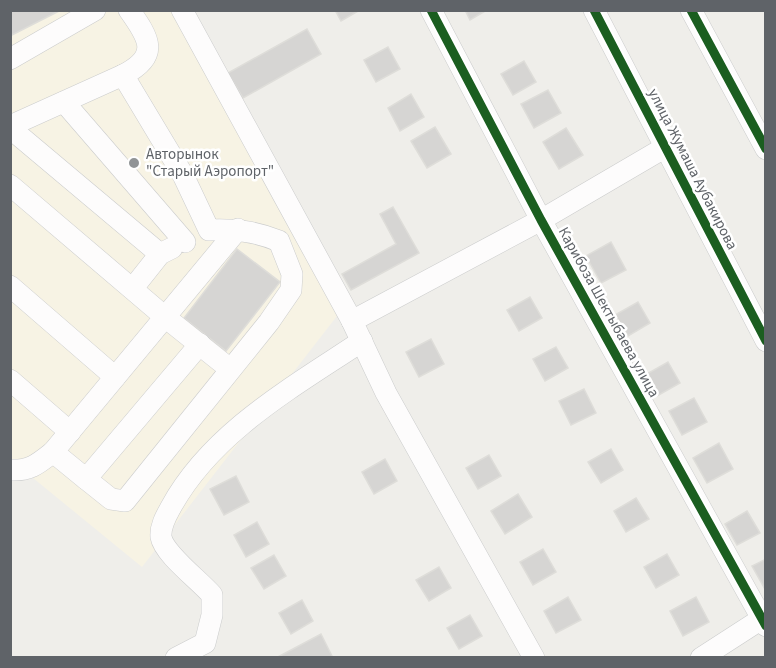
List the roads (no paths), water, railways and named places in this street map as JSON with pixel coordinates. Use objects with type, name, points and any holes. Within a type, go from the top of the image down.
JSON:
[{"type":"street","points":[[10,59],[95,10]]},
{"type":"street","points":[[129,10],[147,41],[147,54],[141,66],[10,127],[160,254]]},
{"type":"street","points":[[182,10],[352,321],[392,403],[534,657]]},
{"type":"street","name":"Карибоза Шектыбаева улица","points":[[430,10],[541,220],[764,620]]},
{"type":"street","name":"улица Жумаша Аубакирова","points":[[594,10],[765,341]]},
{"type":"street","points":[[691,10],[760,123],[765,149]]},
{"type":"street","points":[[123,75],[183,175],[209,230]]},
{"type":"street","points":[[64,102],[185,242]]},
{"type":"street","points":[[352,321],[541,220],[664,147]]},
{"type":"street","points":[[10,185],[134,288],[165,317],[230,369]]},
{"type":"street","points":[[134,288],[160,254],[209,230],[238,229],[261,233],[279,241],[304,232]]},
{"type":"street","points":[[10,470],[25,471],[37,466],[53,452],[238,229]]},
{"type":"street","points":[[53,452],[111,500],[125,501],[291,290],[292,274],[279,241]]},
{"type":"street","points":[[10,286],[115,377]]},
{"type":"street","points":[[176,657],[211,650],[212,615],[212,595],[167,551],[161,537],[163,523],[178,494],[225,438],[362,341]]},
{"type":"street","points":[[86,479],[200,344]]},
{"type":"street","points":[[10,380],[70,432]]},
{"type":"street","points":[[701,657],[764,620]]},
{"type":"place","name":"Авторынок \"Старый Аэропорт\"","points":[[134,163]]}]
